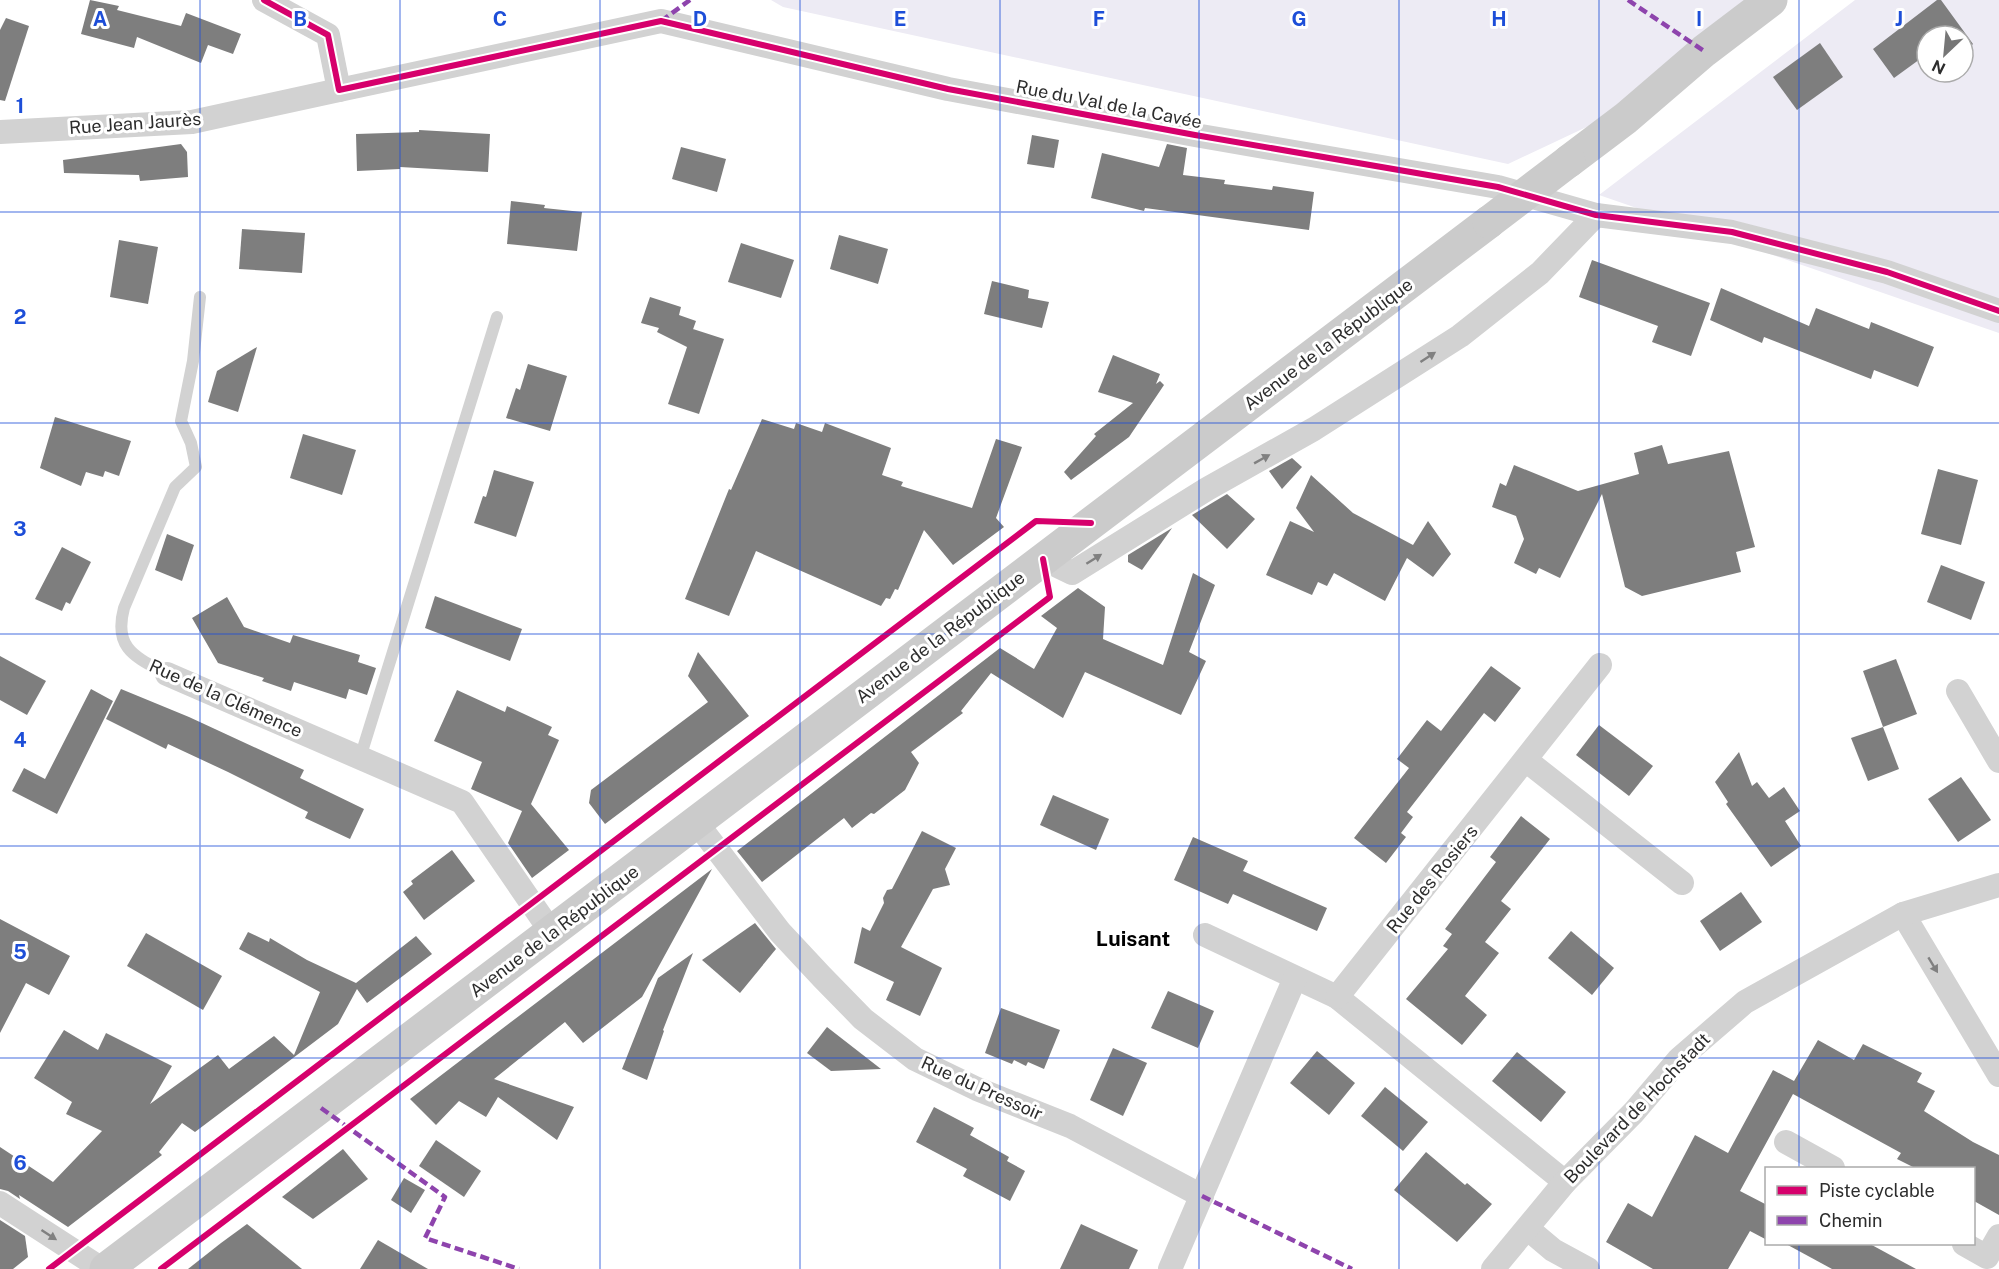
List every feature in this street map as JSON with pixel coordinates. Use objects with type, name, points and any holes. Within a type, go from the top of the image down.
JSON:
[{"type":"main road","name":"Avenue de la République","points":[[104,1269],[552,933],[1626,118],[1704,51],[1771,0]]},
{"type":"street","points":[[264,0],[328,35],[339,90]]},
{"type":"street","name":"Rue du Val de la Cavée","points":[[339,90],[661,21],[948,89],[1195,135],[1498,187],[1596,215],[1732,232],[1887,272],[1999,311]]},
{"type":"street","name":"Rue Jean Jaurès","points":[[0,132],[192,122],[339,90]]},
{"type":"street","points":[[1043,559],[1072,573],[1207,489],[1314,429],[1460,336],[1540,273],[1596,215]]},
{"type":"street","name":"Rue des Rosiers","points":[[1337,997],[1600,665]]},
{"type":"street","name":"Rue de la Clémence","points":[[167,674],[462,802],[552,933]]},
{"type":"street","points":[[1958,691],[1999,761]]},
{"type":"street","points":[[1527,760],[1682,884]]},
{"type":"street","name":"Rue du Pressoir","points":[[696,822],[780,932],[814,970],[863,1018],[915,1059],[976,1089],[1070,1126],[1202,1196]]},
{"type":"street","name":"Boulevard de Hochstadt","points":[[1493,1269],[1565,1182],[1634,1112],[1679,1059],[1745,1002],[1903,914],[1999,885]]},
{"type":"street","points":[[1903,914],[1999,1075]]},
{"type":"street","points":[[1205,935],[1337,997],[1565,1182]]},
{"type":"street","points":[[1170,1269],[1295,978]]},
{"type":"street","points":[[1786,1142],[1831,1167]]},
{"type":"street","points":[[0,1203],[104,1269]]},
{"type":"street","points":[[1527,1229],[1553,1250],[1588,1269]]},
{"type":"street","points":[[1966,1245],[1987,1257],[1999,1236]]},
{"type":"lane","name":"Rue de la Clémence","points":[[167,674],[136,657],[123,640],[120,624],[124,608],[175,486],[196,467],[181,421],[193,361],[200,297]]},
{"type":"lane","points":[[360,758],[497,317]]},
{"type":"shaded area","points":[[771,0],[1749,0],[1593,124],[1508,164],[783,7]]},
{"type":"shaded area","points":[[1855,0],[1999,0],[1999,333],[1599,195]]},
{"type":"building","points":[[90,0],[119,6],[117,10],[181,26],[186,13],[241,34],[233,54],[208,45],[201,63],[137,37],[134,48],[81,34]]},
{"type":"building","points":[[1937,0],[1941,0],[1958,24],[1915,24],[1915,63],[1894,78],[1873,49]]},
{"type":"building","points":[[6,18],[29,26],[5,101],[0,100],[0,30]]},
{"type":"building","points":[[1820,43],[1843,77],[1797,110],[1773,77]]},
{"type":"building","points":[[419,130],[490,134],[488,172],[400,167],[400,169],[357,171],[356,134],[419,132]]},
{"type":"building","points":[[1032,135],[1059,140],[1054,168],[1027,164]]},
{"type":"building","points":[[181,144],[187,152],[188,177],[140,181],[139,175],[64,173],[63,160]]},
{"type":"building","points":[[1167,144],[1187,148],[1183,175],[1225,180],[1224,184],[1272,190],[1273,186],[1314,192],[1309,230],[1145,208],[1144,211],[1091,198],[1102,153],[1159,167]]},
{"type":"building","points":[[681,147],[726,159],[717,192],[672,179]]},
{"type":"building","points":[[511,201],[545,205],[544,208],[582,212],[577,251],[507,244]]},
{"type":"building","points":[[242,229],[305,233],[302,273],[239,269]]},
{"type":"building","points":[[839,235],[888,249],[878,284],[830,269]]},
{"type":"building","points":[[119,240],[158,247],[148,304],[110,297]]},
{"type":"building","points":[[741,243],[794,260],[781,298],[728,282]]},
{"type":"building","points":[[1592,260],[1710,303],[1691,356],[1652,342],[1658,326],[1579,297]]},
{"type":"building","points":[[992,281],[1029,290],[1028,298],[1049,302],[1042,328],[984,314]]},
{"type":"building","points":[[1721,288],[1809,326],[1816,308],[1869,329],[1871,322],[1934,347],[1918,387],[1874,370],[1871,379],[1764,337],[1762,343],[1710,320]]},
{"type":"building","points":[[650,297],[681,307],[679,315],[696,321],[693,329],[724,339],[699,414],[668,404],[687,347],[657,332],[659,328],[641,323]]},
{"type":"building","points":[[257,347],[238,412],[208,402],[217,371]]},
{"type":"building","points":[[1113,355],[1160,374],[1156,384],[1160,381],[1164,385],[1129,437],[1071,480],[1064,472],[1096,436],[1094,434],[1133,403],[1098,392]]},
{"type":"building","points":[[528,364],[567,376],[550,431],[506,418],[516,388],[520,390]]},
{"type":"building","points":[[55,417],[131,441],[119,476],[105,471],[103,477],[86,472],[81,486],[40,468]]},
{"type":"building","points":[[762,419],[794,429],[796,423],[822,432],[825,423],[891,448],[882,475],[903,482],[901,486],[972,508],[996,439],[1022,447],[996,518],[1004,527],[953,565],[924,530],[898,590],[895,589],[890,599],[886,598],[881,606],[756,551],[729,616],[685,599],[729,489],[731,490]]},
{"type":"building","points":[[303,434],[356,450],[342,495],[290,478]]},
{"type":"building","points":[[1662,445],[1668,464],[1729,451],[1755,547],[1736,552],[1741,572],[1642,596],[1625,587],[1602,494],[1560,578],[1539,568],[1536,574],[1514,563],[1524,539],[1516,516],[1492,507],[1500,483],[1506,486],[1514,465],[1578,491],[1639,474],[1634,453]]},
{"type":"building","points":[[1292,458],[1302,467],[1282,489],[1269,471]]},
{"type":"building","points":[[1938,469],[1978,480],[1961,545],[1921,534]]},
{"type":"building","points":[[494,470],[534,482],[516,537],[474,523],[483,496],[486,497]]},
{"type":"building","points":[[1311,475],[1353,513],[1413,545],[1428,521],[1451,554],[1433,577],[1407,558],[1385,601],[1334,573],[1327,586],[1318,582],[1312,595],[1266,575],[1290,521],[1314,532],[1296,508]]},
{"type":"building","points":[[1227,494],[1255,519],[1227,549],[1192,515]]},
{"type":"building","points":[[1172,528],[1142,570],[1128,562],[1128,555]]},
{"type":"building","points":[[167,534],[194,545],[182,581],[155,570]]},
{"type":"building","points":[[62,547],[91,562],[70,604],[66,602],[62,611],[35,599]]},
{"type":"building","points":[[1941,565],[1985,582],[1971,620],[1927,602]]},
{"type":"building","points":[[1193,573],[1215,585],[1189,652],[1206,661],[1181,715],[1085,672],[1063,718],[991,673],[961,711],[963,713],[911,752],[919,763],[905,790],[874,814],[871,813],[852,828],[844,818],[762,882],[737,851],[1000,648],[1034,669],[1057,628],[1041,616],[1078,588],[1105,607],[1103,639],[1163,665]]},
{"type":"building","points":[[435,596],[522,629],[510,661],[425,628]]},
{"type":"building","points":[[227,597],[244,627],[290,643],[293,635],[360,655],[358,662],[376,668],[367,695],[349,689],[346,699],[294,682],[291,691],[262,681],[264,678],[218,663],[192,618]]},
{"type":"building","points":[[698,652],[749,716],[605,824],[589,803],[591,790],[708,702],[688,676]]},
{"type":"building","points":[[0,656],[46,681],[27,715],[0,700]]},
{"type":"building","points":[[1896,659],[1917,714],[1883,727],[1863,671]]},
{"type":"building","points":[[1491,666],[1521,688],[1495,722],[1484,713],[1407,812],[1413,817],[1401,833],[1406,837],[1386,863],[1354,838],[1409,768],[1397,759],[1427,720],[1441,731]]},
{"type":"building","points":[[91,689],[113,701],[57,814],[12,791],[24,768],[45,779]]},
{"type":"building","points":[[121,689],[189,717],[304,770],[300,778],[364,809],[350,839],[305,818],[308,812],[228,772],[168,744],[166,749],[106,719]]},
{"type":"building","points":[[457,690],[505,712],[507,706],[552,727],[548,735],[559,740],[531,804],[569,850],[532,878],[508,843],[522,811],[471,789],[482,762],[434,741]]},
{"type":"building","points":[[1599,725],[1653,766],[1629,796],[1576,755]]},
{"type":"building","points":[[1883,727],[1899,769],[1868,781],[1851,738]]},
{"type":"building","points":[[1739,752],[1752,786],[1757,782],[1769,798],[1784,787],[1800,811],[1785,821],[1801,846],[1771,867],[1726,804],[1728,802],[1715,782]]},
{"type":"building","points":[[1961,777],[1991,820],[1958,842],[1928,799]]},
{"type":"building","points":[[1053,795],[1109,819],[1096,850],[1040,825]]},
{"type":"building","points":[[1521,816],[1550,839],[1501,901],[1511,909],[1485,942],[1499,953],[1465,996],[1487,1015],[1462,1045],[1406,999],[1448,949],[1443,946],[1452,934],[1445,929],[1496,862],[1490,857]]},
{"type":"building","points":[[922,831],[956,848],[945,869],[950,885],[933,889],[901,947],[942,968],[920,1016],[886,1000],[894,982],[854,963],[862,927],[870,931],[884,903],[883,898],[887,890],[892,889]]},
{"type":"building","points":[[1193,837],[1248,861],[1243,871],[1327,908],[1317,931],[1233,894],[1228,904],[1174,880]]},
{"type":"building","points":[[452,850],[475,881],[424,920],[403,892],[413,884],[411,881]]},
{"type":"building","points":[[712,869],[642,997],[583,1043],[565,1022],[494,1079],[574,1107],[557,1140],[498,1097],[486,1117],[459,1101],[436,1125],[410,1099]]},
{"type":"building","points":[[1741,892],[1762,922],[1720,951],[1700,921]]},
{"type":"building","points":[[0,919],[70,956],[49,995],[26,983],[0,1033]]},
{"type":"building","points":[[755,923],[776,949],[740,993],[702,960]]},
{"type":"building","points":[[1571,931],[1614,968],[1592,995],[1548,958]]},
{"type":"building","points":[[248,932],[269,942],[270,938],[307,960],[356,983],[416,936],[432,954],[367,1003],[357,989],[338,1024],[195,1132],[182,1123],[159,1152],[162,1155],[68,1227],[19,1195],[20,1199],[0,1189],[0,1147],[53,1182],[102,1131],[66,1114],[72,1102],[34,1078],[64,1030],[98,1050],[106,1033],[172,1066],[150,1104],[218,1055],[229,1069],[274,1036],[294,1055],[320,992],[239,949]]},
{"type":"building","points":[[146,933],[222,976],[203,1010],[127,966]]},
{"type":"building","points":[[693,953],[663,1030],[647,1080],[622,1069],[658,978]]},
{"type":"building","points":[[1168,991],[1214,1011],[1198,1048],[1151,1028]]},
{"type":"building","points":[[1001,1008],[1060,1030],[1044,1069],[1028,1062],[1026,1066],[1014,1060],[1012,1064],[985,1053]]},
{"type":"building","points":[[827,1027],[881,1069],[831,1071],[807,1053]]},
{"type":"building","points":[[1818,1040],[1854,1060],[1863,1044],[1922,1073],[1917,1082],[1935,1091],[1924,1111],[1973,1142],[1999,1155],[1999,1215],[1975,1202],[1975,1167],[1913,1167],[1897,1159],[1901,1153],[1793,1094],[1740,1191],[1765,1204],[1765,1239],[1750,1231],[1728,1269],[1653,1269],[1606,1242],[1628,1203],[1652,1217],[1695,1135],[1728,1153],[1773,1070],[1794,1081]]},
{"type":"building","points":[[1113,1048],[1147,1063],[1123,1116],[1090,1100]]},
{"type":"building","points":[[1317,1051],[1355,1083],[1329,1115],[1290,1083]]},
{"type":"building","points":[[1517,1052],[1566,1092],[1541,1122],[1492,1081]]},
{"type":"building","points":[[1385,1087],[1428,1122],[1403,1151],[1361,1116]]},
{"type":"building","points":[[934,1107],[974,1128],[970,1135],[1009,1157],[1007,1161],[1025,1171],[1010,1201],[963,1176],[967,1169],[916,1142]]},
{"type":"building","points":[[436,1140],[481,1171],[464,1197],[419,1166]]},
{"type":"building","points":[[343,1149],[368,1179],[313,1219],[282,1197]]},
{"type":"building","points":[[1426,1152],[1492,1204],[1457,1242],[1394,1190]]},
{"type":"building","points":[[404,1178],[425,1190],[411,1213],[391,1200]]},
{"type":"building","points":[[0,1220],[25,1236],[28,1257],[13,1269],[0,1269]]},
{"type":"building","points":[[247,1224],[302,1269],[188,1269],[221,1243]]},
{"type":"building","points":[[1081,1224],[1138,1250],[1129,1269],[1060,1269]]},
{"type":"building","points":[[378,1240],[428,1269],[360,1269]]},
{"type":"building","points":[[1788,1245],[1872,1245],[1916,1269],[1832,1269]]},
{"type":"marked path","points":[[661,21],[690,0]]},
{"type":"marked path","points":[[1628,0],[1704,51]]},
{"type":"marked path","points":[[321,1108],[445,1197],[425,1238],[519,1269]]},
{"type":"marked path","points":[[1202,1196],[1352,1269]]},
{"type":"cycle path","points":[[264,0],[328,35],[339,90],[661,21],[948,89],[1195,135],[1498,187],[1596,215],[1732,232],[1887,272],[1999,311]]},
{"type":"cycle path","points":[[49,1269],[1036,521],[1091,523]]},
{"type":"cycle path","points":[[161,1269],[1050,597],[1043,559]]},
{"type":"district","name":"Luisant","points":[[1133,938]]}]
